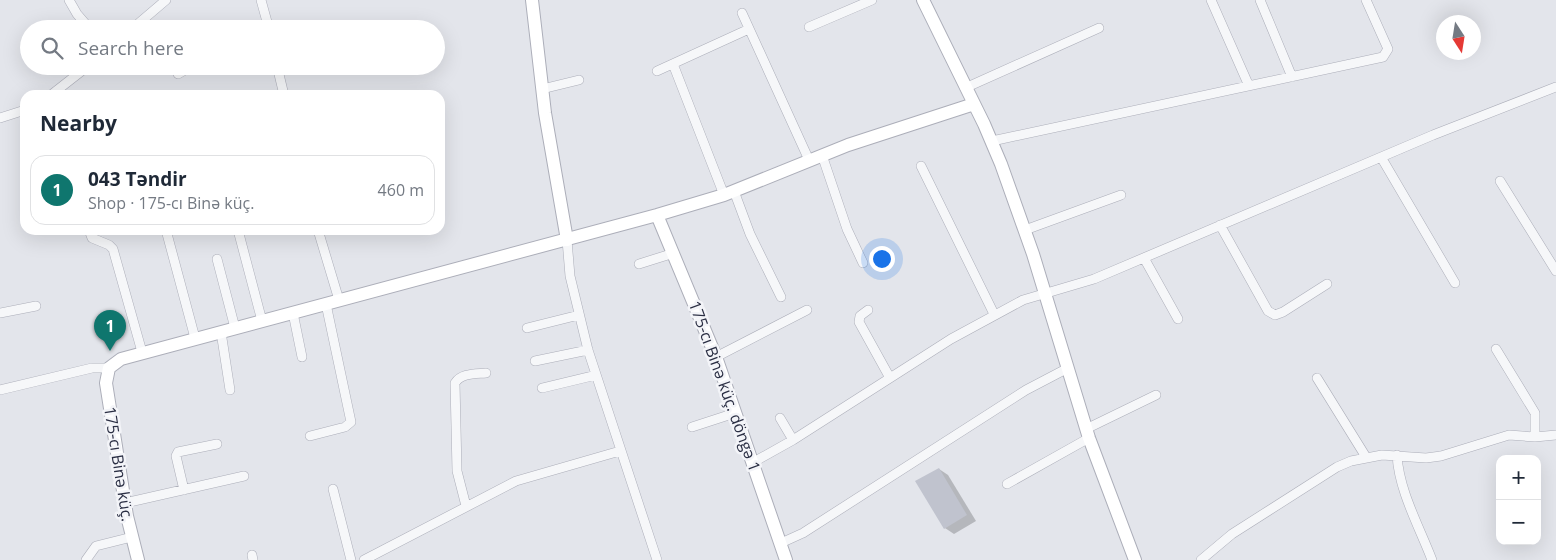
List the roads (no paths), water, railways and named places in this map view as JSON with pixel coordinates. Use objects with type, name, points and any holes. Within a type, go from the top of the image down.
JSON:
[{"type":"street","points":[[69,0],[82,20]]},
{"type":"street","points":[[143,20],[166,0]]},
{"type":"street","points":[[261,0],[265,20]]},
{"type":"street","points":[[532,0],[542,89],[567,240],[570,276],[588,350],[657,560]]},
{"type":"street","points":[[809,27],[872,0]]},
{"type":"street","points":[[923,0],[992,141],[1025,230],[1087,434],[1135,560]]},
{"type":"street","points":[[1211,0],[1249,86]]},
{"type":"street","points":[[1260,0],[1292,77]]},
{"type":"street","points":[[992,141],[1383,57],[1388,49],[1366,0]]},
{"type":"street","points":[[742,12],[809,160]]},
{"type":"street","points":[[965,88],[1099,28]]},
{"type":"street","points":[[657,71],[749,29]]},
{"type":"street","points":[[673,64],[729,193],[781,298]]},
{"type":"street","points":[[57,90],[77,75]]},
{"type":"street","points":[[279,75],[283,90]]},
{"type":"street","points":[[542,89],[579,80]]},
{"type":"street","points":[[752,462],[793,440],[994,314],[1023,300],[1045,292],[1094,280],[1381,157],[1556,87]]},
{"type":"street","points":[[0,390],[92,368],[109,368],[121,359],[142,352],[658,215],[729,193],[822,155],[974,104]]},
{"type":"street","points":[[0,118],[20,112]]},
{"type":"street","points":[[822,155],[844,220],[863,263]]},
{"type":"street","points":[[1381,157],[1455,283]]},
{"type":"street","points":[[921,166],[994,314]]},
{"type":"street","points":[[1500,181],[1556,271]]},
{"type":"street","points":[[1025,230],[1121,195]]},
{"type":"street","name":"175-cı Binə küç. döngə 1","points":[[658,215],[716,357],[786,560]]},
{"type":"street","points":[[1220,225],[1268,311],[1275,315],[1283,312],[1327,284]]},
{"type":"street","points":[[91,235],[92,238],[109,245],[113,249],[142,352]]},
{"type":"street","points":[[167,235],[195,338]]},
{"type":"street","points":[[239,235],[262,321]]},
{"type":"street","points":[[320,235],[339,300]]},
{"type":"street","points":[[640,264],[674,253]]},
{"type":"street","points":[[1144,258],[1178,318]]},
{"type":"street","points":[[217,259],[235,328]]},
{"type":"street","points":[[310,436],[345,427],[352,422],[326,304]]},
{"type":"street","points":[[0,313],[36,306]]},
{"type":"street","points":[[716,357],[807,310]]},
{"type":"street","points":[[868,310],[860,316],[859,322],[890,378]]},
{"type":"street","points":[[293,313],[302,357]]},
{"type":"street","points":[[526,328],[579,315]]},
{"type":"street","points":[[221,332],[230,390]]},
{"type":"street","points":[[1496,349],[1535,413],[1535,437]]},
{"type":"street","points":[[535,361],[588,350]]},
{"type":"street","name":"175-cı Binə küç.","points":[[109,368],[106,383],[125,503],[138,560]]},
{"type":"street","points":[[781,543],[803,533],[1026,390],[1068,368]]},
{"type":"street","points":[[466,506],[457,471],[455,383],[458,378],[464,375],[486,373]]},
{"type":"street","points":[[542,388],[596,375]]},
{"type":"street","points":[[1316,378],[1366,457]]},
{"type":"street","points":[[1007,484],[1087,434],[1156,395]]},
{"type":"street","points":[[692,426],[735,413]]},
{"type":"street","points":[[780,418],[793,440]]},
{"type":"street","points":[[1200,560],[1232,534],[1337,467],[1366,457],[1397,455],[1426,458],[1441,456],[1509,435],[1535,437],[1556,435]]},
{"type":"street","points":[[184,490],[176,456],[178,452],[217,444]]},
{"type":"street","points":[[369,559],[516,481],[620,451]]},
{"type":"street","points":[[1397,455],[1398,470],[1403,488],[1432,560]]},
{"type":"street","points":[[125,503],[244,476]]},
{"type":"street","points":[[333,488],[351,560]]},
{"type":"street","points":[[86,560],[96,546],[132,537]]},
{"type":"place","name":"043 Təndir","points":[[110,351]]}]
